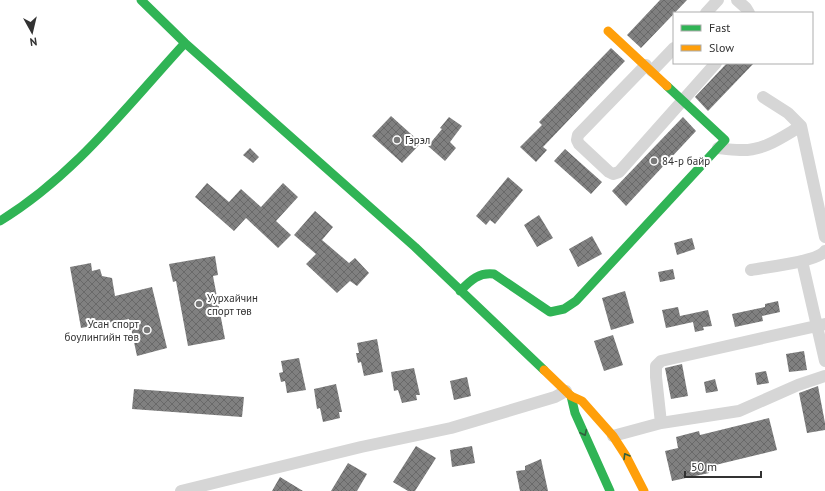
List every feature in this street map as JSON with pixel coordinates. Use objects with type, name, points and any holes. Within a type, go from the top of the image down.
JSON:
[{"type":"main road","points":[[141,0],[185,42],[414,247],[568,393],[582,401],[613,436],[626,456],[644,491]]},
{"type":"main road","points":[[460,291],[478,275],[486,272],[494,274],[550,312],[558,312],[567,308],[576,301],[725,140],[608,31]]},
{"type":"main road","points":[[0,222],[32,201],[63,175],[97,140],[185,42]]},
{"type":"main road","points":[[568,393],[575,414],[610,491]]},
{"type":"street","points":[[707,12],[718,0]]},
{"type":"street","points":[[737,0],[748,12]]},
{"type":"street","points":[[673,49],[649,68],[578,135],[577,140],[579,144],[609,172],[616,173],[715,64]]},
{"type":"street","points":[[763,97],[788,113],[801,126],[825,237]]},
{"type":"street","points":[[718,148],[741,150],[756,149],[773,144],[801,126]]},
{"type":"street","points":[[751,270],[802,261],[818,256],[825,251]]},
{"type":"street","points":[[802,261],[821,325],[825,361]]},
{"type":"street","points":[[662,423],[656,366],[662,361],[821,325]]},
{"type":"street","points":[[613,436],[662,423],[739,411],[798,385],[825,376]]},
{"type":"street","points":[[181,491],[361,447],[451,428],[568,393]]},
{"type":"building","points":[[660,0],[687,0],[676,12],[673,12],[673,15],[641,48],[627,35]]},
{"type":"building","points":[[611,48],[625,61],[543,147],[547,150],[536,162],[520,147],[542,125],[539,122]]},
{"type":"building","points":[[726,64],[753,64],[708,111],[695,97]]},
{"type":"building","name":"Гэрэл","points":[[391,116],[421,143],[402,163],[372,136]]},
{"type":"building","points":[[449,117],[462,126],[450,142],[456,148],[445,161],[428,146],[442,129],[440,128]]},
{"type":"building","name":"84-р байр","points":[[683,117],[696,131],[626,206],[612,191]]},
{"type":"building","points":[[250,148],[259,157],[253,163],[243,155]]},
{"type":"building","points":[[565,149],[602,182],[591,194],[554,161]]},
{"type":"building","points":[[508,177],[523,190],[495,224],[490,220],[486,225],[476,216]]},
{"type":"building","points":[[207,183],[229,202],[241,189],[261,207],[283,183],[298,197],[276,221],[291,235],[278,248],[246,218],[234,231],[195,197]]},
{"type":"building","points":[[315,211],[333,227],[322,240],[349,263],[355,258],[369,273],[357,286],[350,281],[337,293],[306,264],[316,254],[294,235]]},
{"type":"building","points":[[539,215],[553,238],[537,247],[524,225]]},
{"type":"building","points":[[592,236],[602,254],[578,267],[569,249]]},
{"type":"building","points":[[692,238],[695,249],[677,255],[674,243]]},
{"type":"building","points":[[215,256],[218,275],[213,276],[225,339],[188,346],[176,281],[173,282],[169,264]]},
{"type":"building","points":[[91,263],[92,271],[100,269],[102,276],[112,278],[115,296],[152,287],[167,348],[137,356],[129,319],[81,328],[70,267]]},
{"type":"building","points":[[673,269],[675,279],[660,282],[658,272]]},
{"type":"building","points":[[625,291],[634,323],[611,330],[602,298]]},
{"type":"building","points":[[778,301],[780,312],[762,316],[763,321],[735,327],[732,314],[765,307],[765,304]]},
{"type":"building","points":[[678,307],[680,316],[708,310],[712,326],[703,327],[704,330],[695,332],[693,322],[666,328],[662,310]]},
{"type":"building","points":[[613,335],[623,365],[604,371],[594,341]]},
{"type":"building","points":[[377,339],[383,372],[364,376],[361,362],[358,363],[356,353],[359,353],[357,343]]},
{"type":"building","points":[[804,351],[807,370],[789,372],[786,354]]},
{"type":"building","points":[[299,358],[306,390],[287,393],[285,381],[281,382],[279,373],[283,372],[281,361]]},
{"type":"building","points":[[682,364],[688,396],[671,399],[665,368]]},
{"type":"building","points":[[414,368],[420,395],[416,395],[417,400],[402,403],[398,390],[394,391],[391,372]]},
{"type":"building","points":[[766,371],[769,383],[757,385],[755,373]]},
{"type":"building","points":[[467,377],[471,396],[454,400],[450,381]]},
{"type":"building","points":[[715,379],[718,391],[706,393],[704,382]]},
{"type":"building","points":[[336,384],[342,412],[339,412],[340,418],[323,422],[320,408],[317,409],[314,389]]},
{"type":"building","points":[[818,386],[825,430],[807,433],[799,393]]},
{"type":"building","points":[[134,389],[244,397],[242,417],[132,409]]},
{"type":"building","points":[[769,418],[777,450],[707,467],[709,473],[672,481],[665,451],[678,448],[676,437],[699,431],[700,435]]},
{"type":"building","points":[[416,446],[436,458],[415,491],[408,491],[393,482]]},
{"type":"building","points":[[472,446],[475,463],[452,467],[450,450]]},
{"type":"building","points":[[541,459],[548,491],[520,491],[516,471],[525,470],[525,466]]},
{"type":"building","points":[[348,463],[367,474],[357,491],[331,491]]},
{"type":"building","points":[[280,477],[303,491],[272,491]]},
{"type":"traffic: fast","points":[[141,0],[185,43],[415,247],[544,370]]},
{"type":"traffic: fast","points":[[0,221],[27,203],[76,162],[185,43]]},
{"type":"traffic: fast","points":[[460,291],[475,278],[483,274],[494,274],[550,312],[564,309],[576,301],[725,140],[667,86]]},
{"type":"traffic: fast","points":[[571,396],[575,413],[610,491]]},
{"type":"traffic: slow","points":[[608,31],[667,86]]},
{"type":"traffic: slow","points":[[544,370],[571,396],[582,401],[613,436],[626,456],[644,491]]},
{"type":"place","name":"Гэрэл","points":[[397,140]]},
{"type":"place","name":"84-р байр","points":[[654,161]]},
{"type":"place","name":"Уурхайчин спорт төв","points":[[199,304]]},
{"type":"place","name":"Усан спорт боулингийн төв","points":[[147,330]]}]
